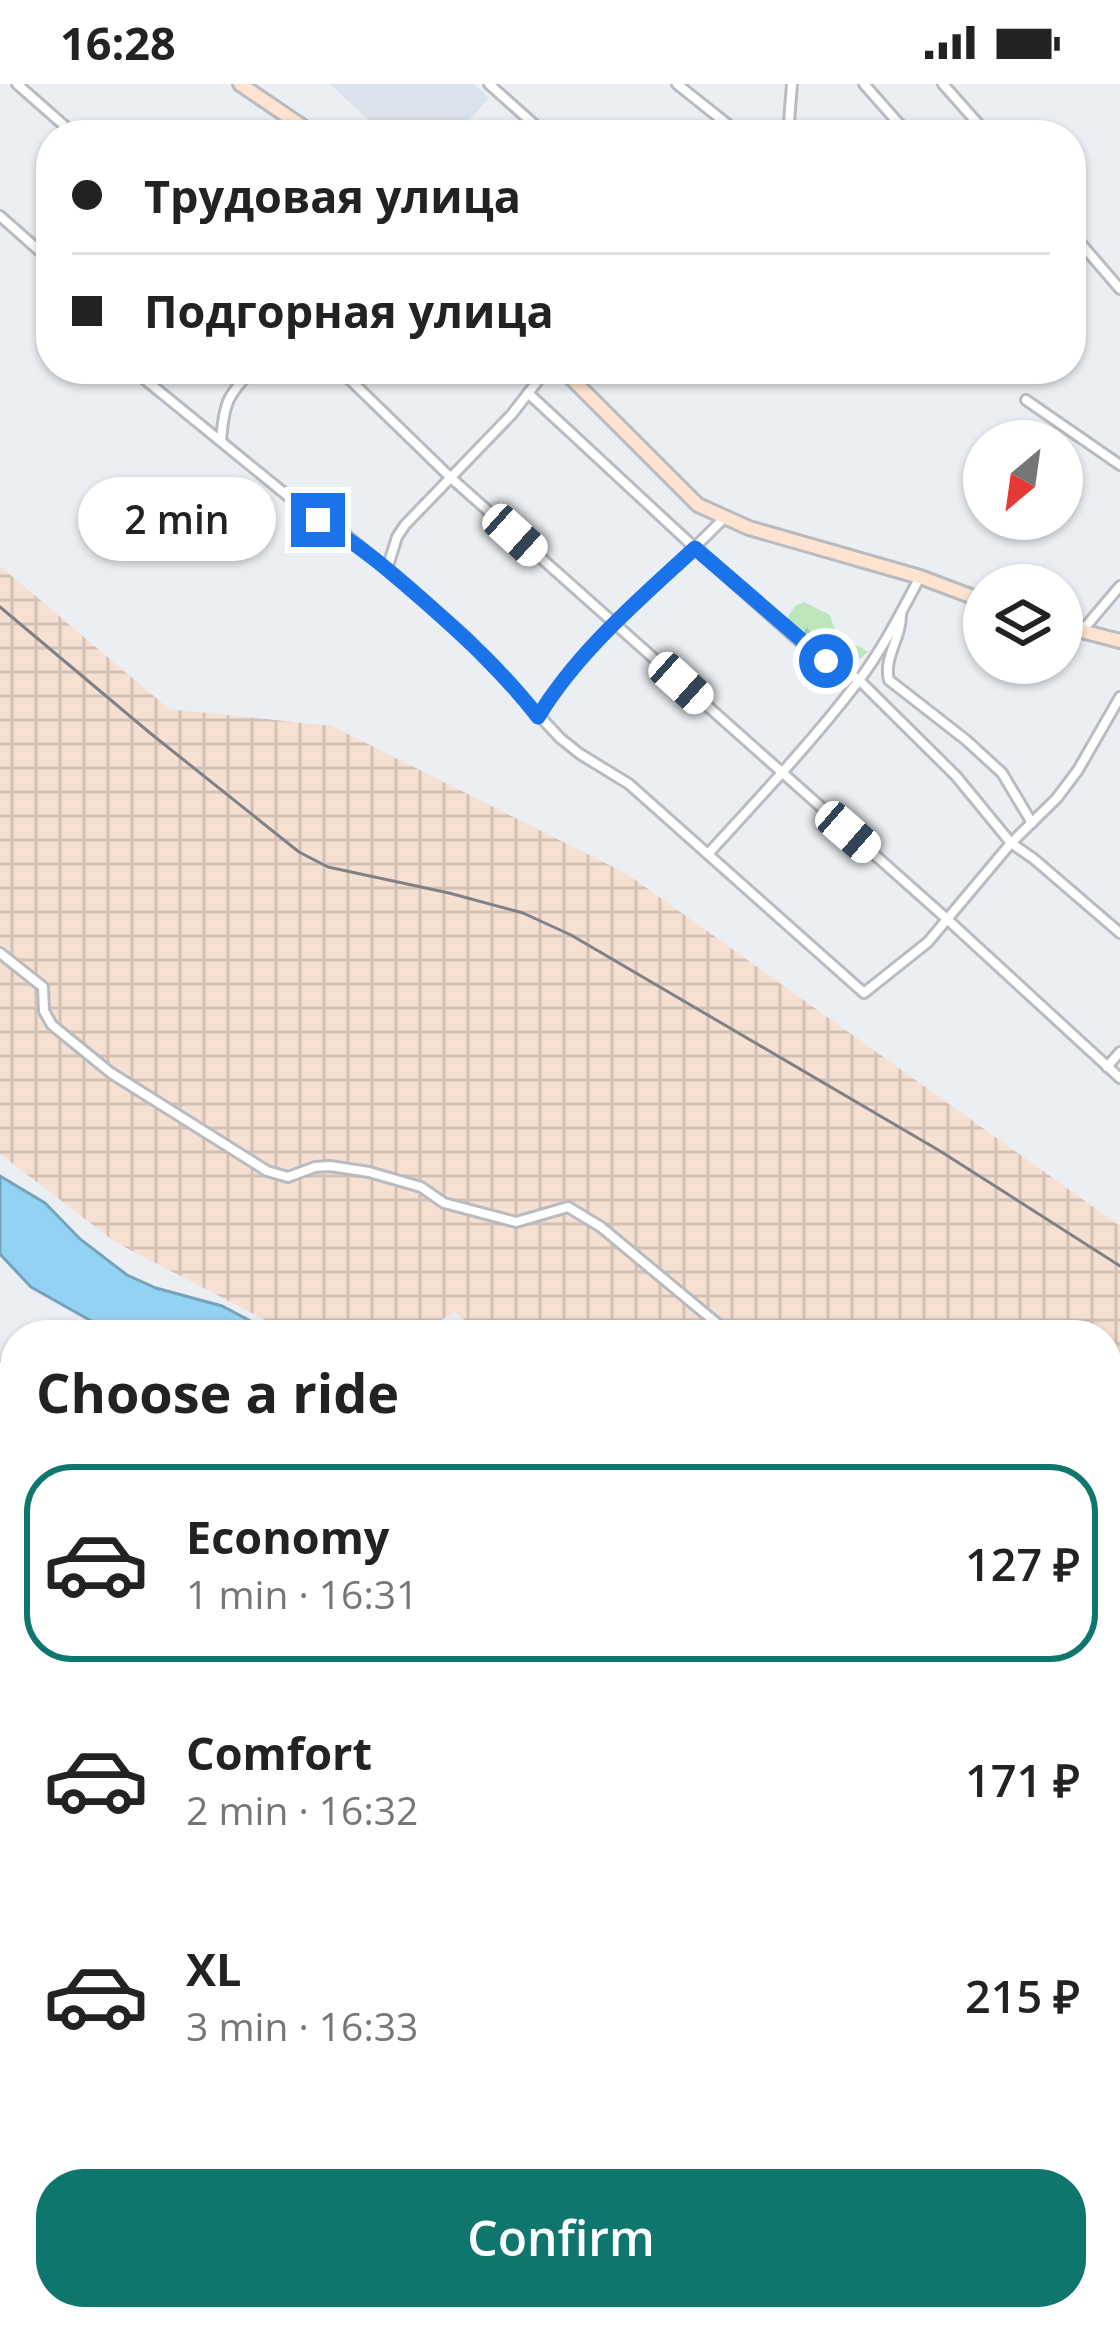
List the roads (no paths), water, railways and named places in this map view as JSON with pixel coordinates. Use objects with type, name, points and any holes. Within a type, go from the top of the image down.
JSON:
[{"type":"main road","points":[[240,84],[288,120]]},
{"type":"main road","points":[[577,384],[698,505],[749,528],[963,593]]},
{"type":"main road","points":[[1083,632],[1120,641]]},
{"type":"street","points":[[17,84],[58,120]]},
{"type":"street","points":[[489,84],[529,120]]},
{"type":"street","points":[[677,84],[722,120]]},
{"type":"street","points":[[789,120],[792,84]]},
{"type":"street","points":[[864,84],[896,120]]},
{"type":"street","points":[[943,84],[975,120]]},
{"type":"street","points":[[0,216],[36,247]]},
{"type":"street","points":[[1086,249],[1120,289]]},
{"type":"street","points":[[150,384],[305,510],[346,535],[387,569],[466,637],[538,717],[580,754],[628,784],[864,993],[928,942],[1011,843],[1066,787],[1120,697]]},
{"type":"street","points":[[220,442],[223,416],[239,384]]},
{"type":"street","points":[[355,384],[450,476],[1120,1078]]},
{"type":"street","points":[[387,569],[405,525],[536,384]]},
{"type":"street","points":[[528,393],[808,648],[859,680],[956,776],[1011,843],[1120,932]]},
{"type":"street","points":[[1026,400],[1120,465]]},
{"type":"street","points":[[538,717],[614,623],[725,517]]},
{"type":"street","points":[[708,854],[859,680],[920,578]]},
{"type":"street","points":[[1083,631],[1120,586]]},
{"type":"street","points":[[901,613],[902,627],[886,666],[889,680],[1002,773],[1032,823]]},
{"type":"street","points":[[0,952],[43,987],[44,1011],[52,1025],[111,1073],[267,1171],[288,1178],[314,1167],[369,1172],[421,1186],[444,1203],[516,1222],[568,1207],[601,1227],[712,1320]]},
{"type":"street","points":[[1107,1067],[1120,1052]]},
{"type":"water","points":[[0,1176],[45,1203],[80,1239],[127,1275],[222,1306],[249,1320],[90,1320],[31,1287],[0,1254]]},
{"type":"railway","points":[[0,607],[299,852],[328,867],[523,913],[571,935],[940,1151],[1120,1266]]}]
